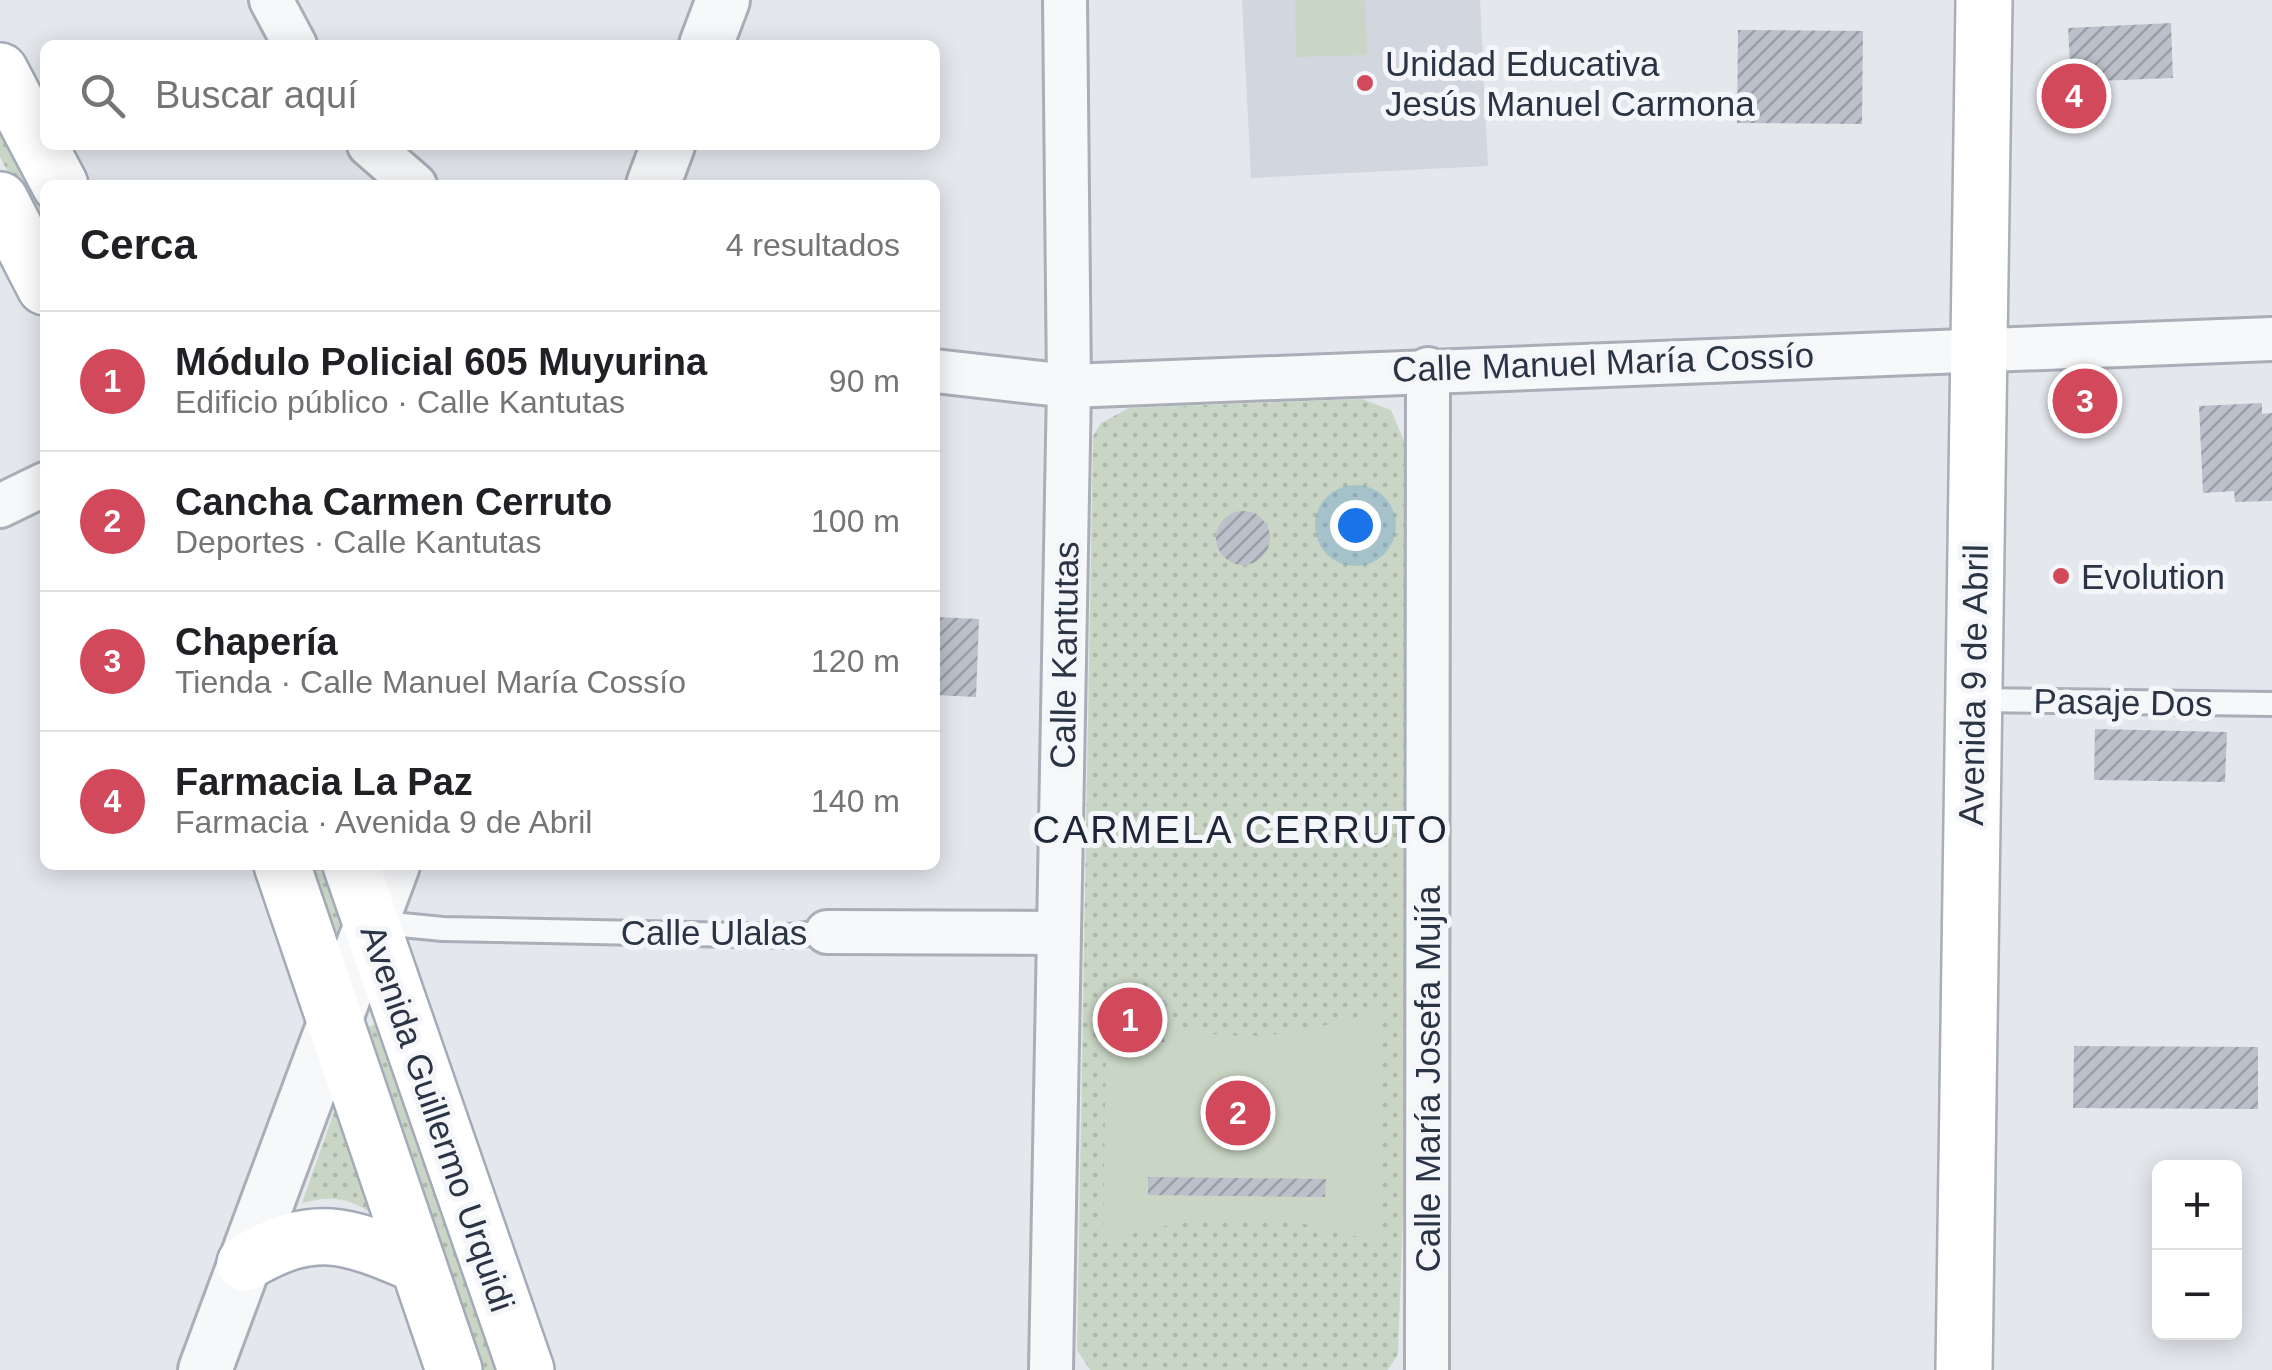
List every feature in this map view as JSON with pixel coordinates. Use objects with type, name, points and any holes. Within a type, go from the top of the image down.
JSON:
[{"type":"main road","name":"Avenida 9 de Abril","points":[[1964,1370],[1984,0]]},
{"type":"main road","points":[[0,71],[40,147]]},
{"type":"main road","points":[[42,150],[57,180]]},
{"type":"main road","points":[[0,200],[40,277]]},
{"type":"main road","name":"Avenida Guillermo Urquidi","points":[[284,870],[454,1370]]},
{"type":"main road","name":"Avenida Guillermo Urquidi","points":[[354,870],[526,1370]]},
{"type":"main road","points":[[245,1263],[282,1241],[322,1234],[354,1238],[418,1265]]},
{"type":"street","points":[[271,0],[292,40]]},
{"type":"street","points":[[708,40],[723,0]]},
{"type":"street","name":"Calle Kantutas","points":[[1051,1370],[1069,386],[1065,0]]},
{"type":"street","points":[[375,150],[409,180]]},
{"type":"street","points":[[655,180],[666,150]]},
{"type":"street","name":"Calle Manuel María Cossío","points":[[940,371],[1014,383],[1069,386],[1428,368],[2272,339]]},
{"type":"street","name":"Calle María Josefa Mujía","points":[[1427,1370],[1428,368]]},
{"type":"street","points":[[0,506],[40,486]]},
{"type":"street","points":[[205,1370],[391,870]]},
{"type":"street","name":"Calle Ulalas","points":[[827,932],[1058,933]]},
{"type":"lane","name":"Pasaje Dos","points":[[1974,700],[2272,704]]},
{"type":"lane","name":"Calle Ulalas","points":[[371,922],[442,929],[788,936],[827,932]]},
{"type":"shaded area","name":"Unidad Educativa Jesús Manuel Carmona","points":[[1242,0],[1480,0],[1488,166],[1251,178]]},
{"type":"green space","points":[[1295,0],[1365,0],[1367,55],[1296,57]]},
{"type":"green space","points":[[0,125],[40,199],[40,231],[0,157]]},
{"type":"green space","points":[[1362,399],[1391,410],[1408,451],[1407,1100],[1398,1354],[1388,1370],[1090,1370],[1077,1350],[1093,436],[1101,423],[1129,408]]},
{"type":"green space","points":[[309,870],[323,870],[341,923],[334,939]]},
{"type":"green space","points":[[1380,1010],[1377,1241],[1304,1224],[1245,1218],[1173,1224],[1103,1243],[1106,1042],[1164,1042],[1165,1026],[1223,1035],[1274,1034],[1324,1026]]},
{"type":"green space","points":[[378,1023],[496,1370],[479,1370],[363,1029]]},
{"type":"green space","points":[[338,1101],[376,1216],[341,1200],[302,1203]]},
{"type":"building","points":[[2171,23],[2173,78],[2071,82],[2068,28]]},
{"type":"building","points":[[1738,30],[1863,31],[1862,124],[1737,123]]},
{"type":"building","points":[[2262,403],[2262,414],[2272,413],[2272,501],[2235,502],[2234,491],[2203,493],[2199,406]]},
{"type":"building","points":[[1243,511],[1262,519],[1270,538],[1262,557],[1243,565],[1224,557],[1216,538],[1224,519]]},
{"type":"building","points":[[940,617],[979,619],[976,697],[940,695]]},
{"type":"building","points":[[2095,729],[2227,732],[2225,782],[2094,780]]},
{"type":"building","points":[[1107,999],[1166,1000],[1164,1042],[1106,1042]]},
{"type":"building","points":[[2074,1046],[2258,1047],[2258,1109],[2073,1108]]},
{"type":"building","points":[[1148,1177],[1326,1179],[1325,1197],[1148,1195]]},
{"type":"place","name":"Unidad Educativa Jesús Manuel Carmona","points":[[1365,83]]},
{"type":"place","name":"Farmacia La Paz","points":[[2074,96]]},
{"type":"place","name":"Chapería","points":[[2085,401]]},
{"type":"place","name":"Evolution","points":[[2061,576]]},
{"type":"place","name":"Módulo Policial 605 Muyurina","points":[[1130,1020]]},
{"type":"place","name":"Cancha Carmen Cerruto","points":[[1238,1113]]},
{"type":"district","name":"CARMELA CERRUTO","points":[[1241,830]]}]
